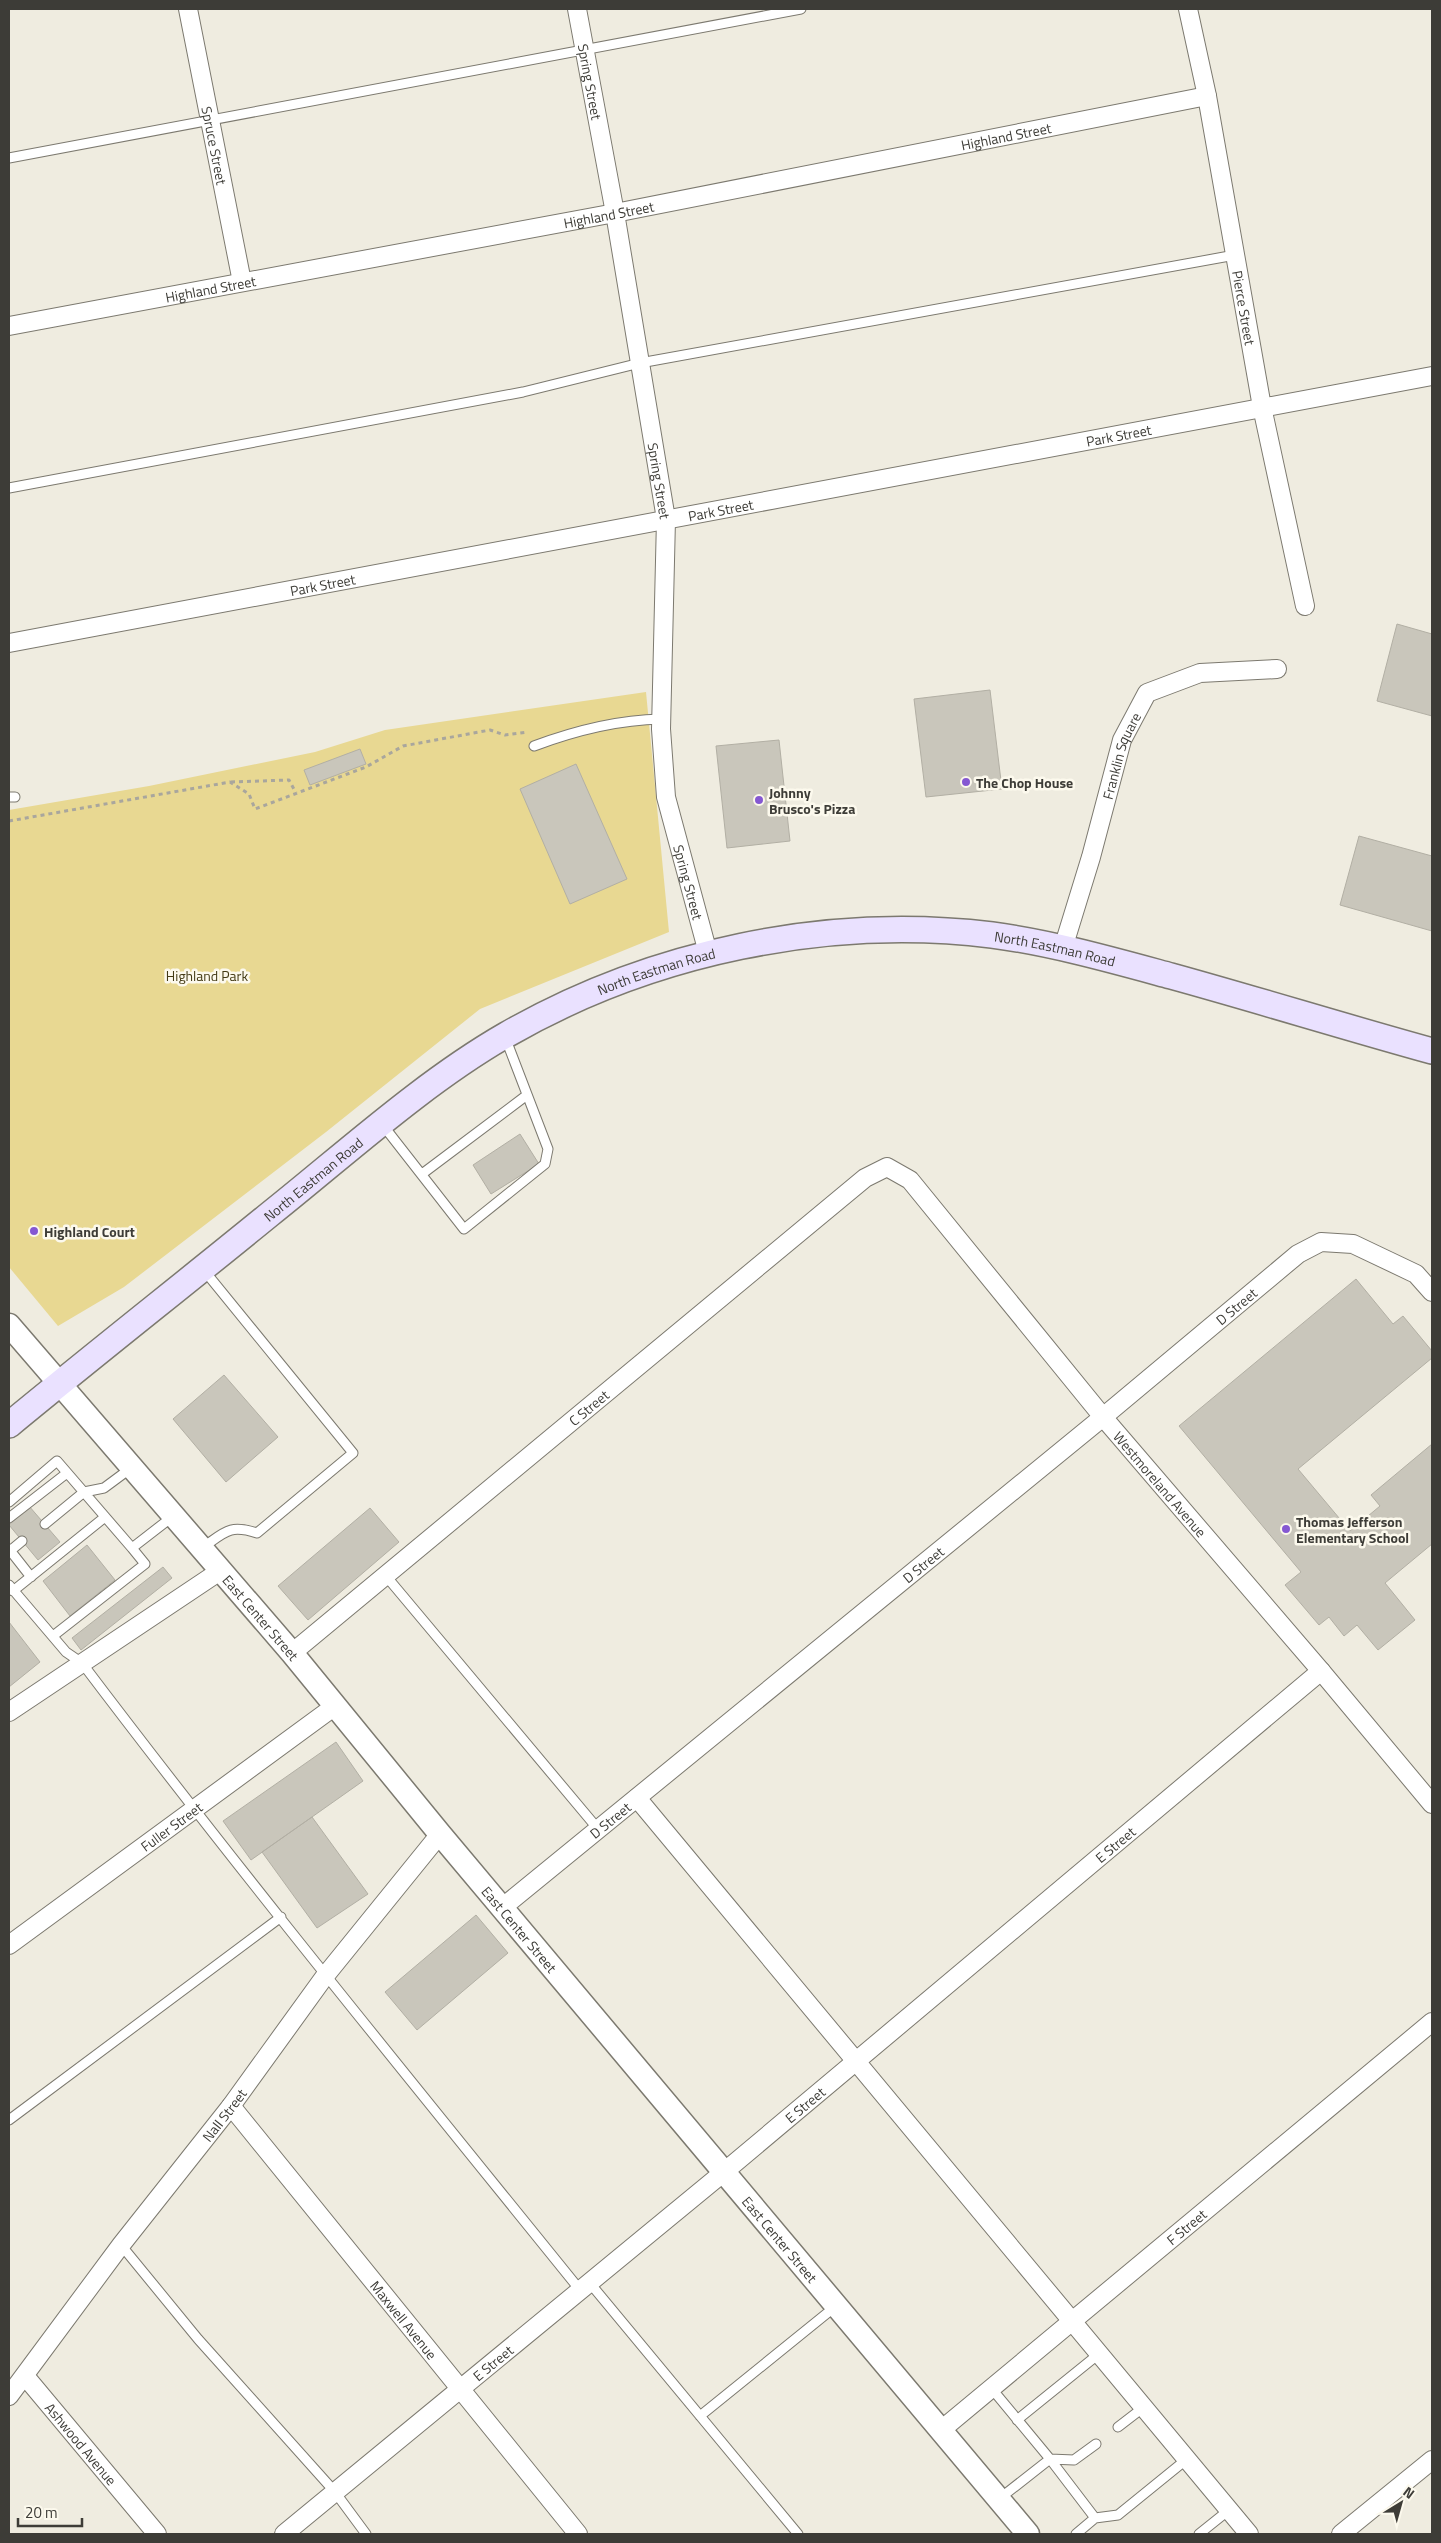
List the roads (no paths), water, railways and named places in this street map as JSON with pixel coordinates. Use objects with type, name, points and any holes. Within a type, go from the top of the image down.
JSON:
[{"type":"main road","name":"North Eastman Road","points":[[9,1425],[382,1124],[452,1070],[505,1036],[567,1004],[618,982],[708,953],[790,938],[881,930],[934,930],[990,935],[1062,948],[1189,982],[1432,1052]]},
{"type":"street","name":"Spruce Street","points":[[188,9],[242,282]]},
{"type":"street","name":"Spring Street","points":[[577,9],[615,213],[666,519],[661,718],[666,797],[708,953]]},
{"type":"street","name":"Pierce Street","points":[[1188,9],[1207,96],[1262,407],[1304,606]]},
{"type":"street","name":"Highland Street","points":[[9,326],[615,213],[1207,96]]},
{"type":"street","name":"Park Street","points":[[9,643],[1432,376]]},
{"type":"street","name":"Franklin Square","points":[[1062,948],[1091,857],[1122,740],[1147,693],[1200,673],[1277,669]]},
{"type":"street","name":"Westmoreland Avenue","points":[[887,1167],[910,1180],[1103,1417],[1321,1670],[1432,1804]]},
{"type":"street","name":"C Street","points":[[292,1653],[865,1178],[887,1167]]},
{"type":"street","name":"D Street","points":[[503,1907],[1103,1417],[1298,1254],[1321,1242],[1352,1244],[1384,1257],[1416,1274],[1432,1292]]},
{"type":"street","name":"East Center Street","points":[[9,1325],[58,1385],[292,1653],[440,1834],[1028,2534]]},
{"type":"street","points":[[9,1712],[220,1571]]},
{"type":"street","name":"E Street","points":[[284,2534],[724,2172],[1321,1670]]},
{"type":"street","name":"Fuller Street","points":[[9,1945],[335,1706]]},
{"type":"street","points":[[637,1798],[1249,2534]]},
{"type":"street","name":"Nall Street","points":[[9,2396],[121,2245],[231,2106],[325,1976],[440,1834]]},
{"type":"street","name":"F Street","points":[[940,2431],[1432,2022]]},
{"type":"street","name":"Maxwell Avenue","points":[[231,2106],[458,2390],[578,2534]]},
{"type":"street","name":"Ashwood Avenue","points":[[25,2376],[157,2534]]},
{"type":"street","points":[[1341,2534],[1432,2460]]},
{"type":"lane","points":[[9,158],[210,119],[375,91],[584,49],[800,9]]},
{"type":"lane","points":[[9,488],[522,392],[640,363],[1235,255]]},
{"type":"lane","points":[[534,746],[551,739],[616,723],[661,718]]},
{"type":"lane","points":[[382,1124],[464,1230],[545,1164],[548,1149],[505,1036]]},
{"type":"lane","points":[[422,1174],[527,1095]]},
{"type":"lane","points":[[201,1549],[230,1528],[240,1528],[257,1533],[353,1453],[203,1269]]},
{"type":"lane","points":[[9,1502],[57,1461],[145,1564],[53,1636]]},
{"type":"lane","points":[[45,1524],[84,1492],[104,1488],[131,1468]]},
{"type":"lane","points":[[9,1518],[67,1472]]},
{"type":"lane","points":[[105,1517],[31,1577],[11,1588],[66,1652],[82,1663],[194,1810],[281,1916],[325,1976],[585,2286],[700,2416],[798,2534]]},
{"type":"lane","points":[[132,1548],[172,1517]]},
{"type":"lane","points":[[22,1541],[9,1550],[31,1577]]},
{"type":"lane","points":[[386,1576],[598,1829]]},
{"type":"lane","points":[[9,2120],[281,1916]]},
{"type":"lane","points":[[121,2245],[198,2339],[334,2492],[366,2534]]},
{"type":"lane","points":[[700,2416],[836,2306]]},
{"type":"lane","points":[[1017,2420],[1100,2353]]},
{"type":"lane","points":[[992,2388],[1095,2518]]},
{"type":"lane","points":[[1118,2427],[1144,2407]]},
{"type":"lane","points":[[999,2500],[1050,2460],[1074,2460],[1096,2444]]},
{"type":"lane","points":[[1076,2534],[1095,2518],[1118,2515],[1187,2459]]},
{"type":"lane","points":[[1199,2534],[1229,2510]]},
{"type":"place","name":"The Chop House","points":[[966,782]]},
{"type":"place","name":"Johnny Brusco's Pizza","points":[[759,800]]},
{"type":"place","name":"Highland Court","points":[[34,1231]]},
{"type":"place","name":"Thomas Jefferson Elementary School","points":[[1286,1529]]},
{"type":"park label","name":"Highland Park","points":[[207,975]]}]
